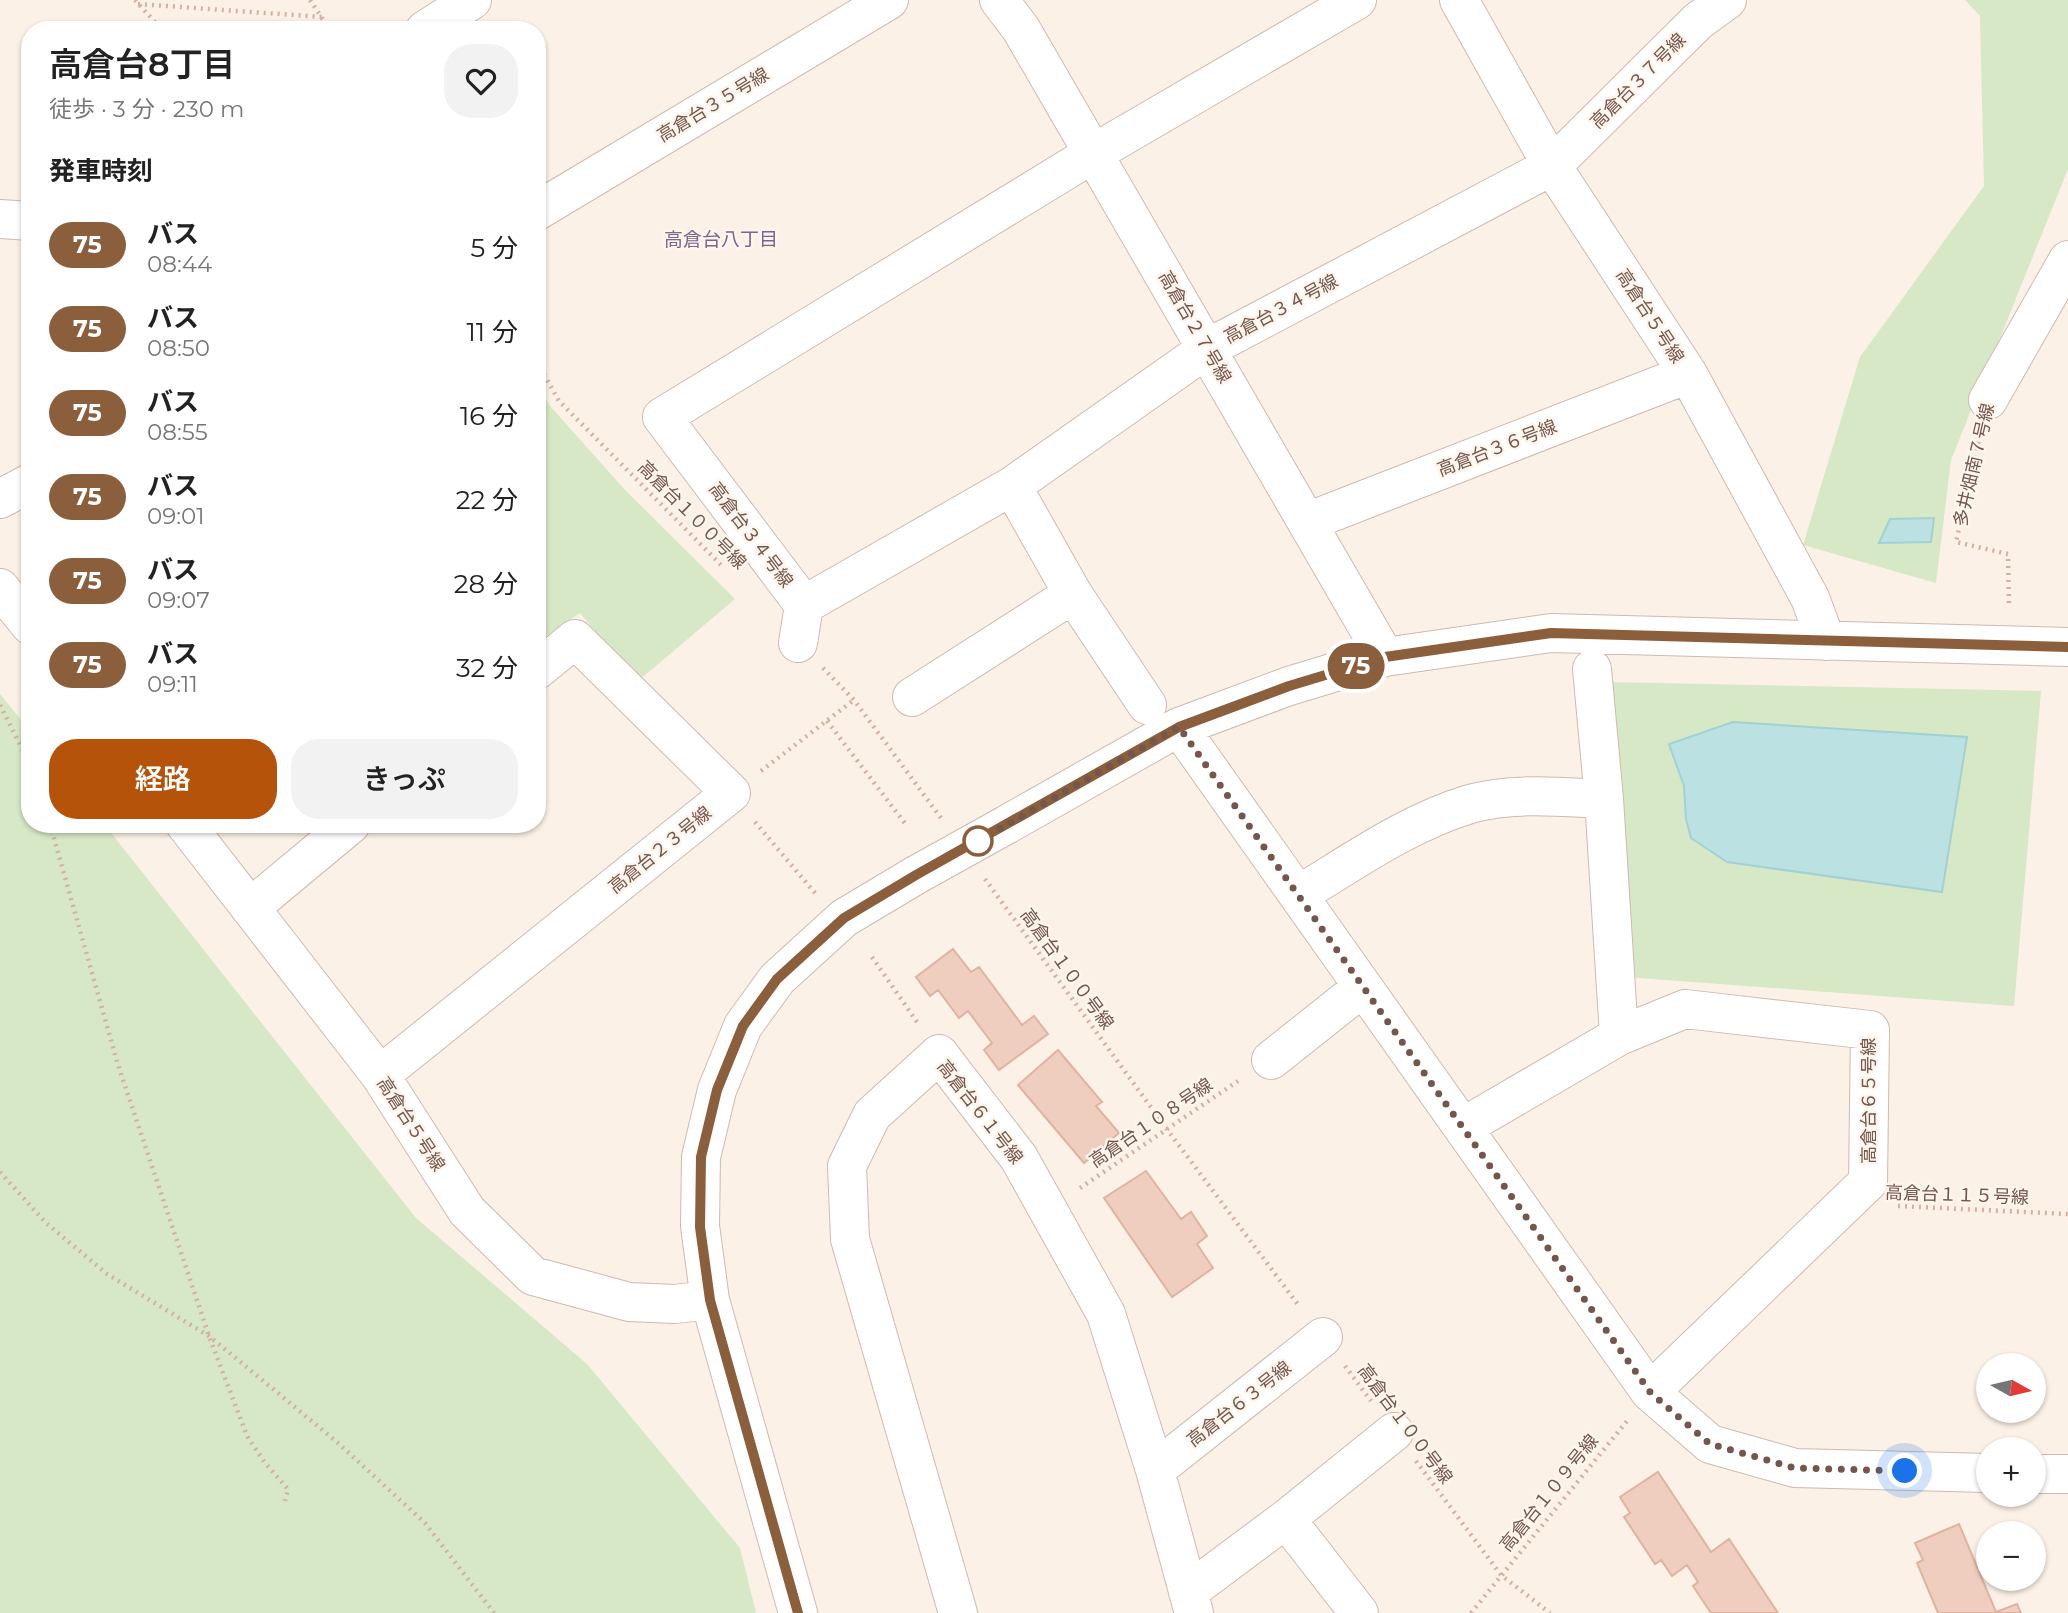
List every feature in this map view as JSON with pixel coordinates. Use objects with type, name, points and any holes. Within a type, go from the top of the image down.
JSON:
[{"type":"street","points":[[439,21],[472,0]]},
{"type":"street","name":"高倉台３５号線","points":[[546,206],[889,0]]},
{"type":"street","name":"高倉台２７号線","points":[[999,0],[1021,29],[1094,153],[1385,657]]},
{"type":"street","name":"高倉台３４号線","points":[[1357,0],[1094,153],[663,417],[804,605],[1012,486],[1208,348],[1552,166]]},
{"type":"street","name":"高倉台５号線","points":[[1459,0],[1552,166],[1688,374],[1810,598],[1826,641]]},
{"type":"street","name":"高倉台３７号線","points":[[1552,166],[1703,7]]},
{"type":"street","name":"多井畑南７号線","points":[[1988,400],[2068,260]]},
{"type":"street","name":"高倉台３６号線","points":[[1307,522],[1688,374]]},
{"type":"street","points":[[1012,486],[1073,594],[1147,705]]},
{"type":"street","points":[[0,499],[21,488]]},
{"type":"street","points":[[0,588],[21,614]]},
{"type":"street","points":[[912,697],[1073,594]]},
{"type":"street","points":[[798,643],[804,605]]},
{"type":"street","points":[[797,1613],[710,1300],[700,1227],[701,1157],[717,1090],[743,1026],[777,979],[844,918],[1179,727],[1289,686],[1385,657],[1551,633],[2068,647]]},
{"type":"street","points":[[546,663],[575,639],[731,793]]},
{"type":"street","points":[[1592,669],[1604,799],[1619,1036]]},
{"type":"street","points":[[1179,727],[1650,1392],[1710,1444],[1795,1468],[1976,1472]]},
{"type":"street","name":"高倉台２３号線","points":[[380,1075],[731,793]]},
{"type":"street","points":[[1298,895],[1401,832],[1471,804],[1528,796],[1604,799]]},
{"type":"street","name":"高倉台５号線","points":[[192,833],[380,1075],[467,1211],[533,1276],[629,1302],[675,1304],[710,1300]]},
{"type":"street","points":[[250,908],[340,833]]},
{"type":"street","points":[[1271,1060],[1363,987]]},
{"type":"street","name":"高倉台６５号線","points":[[1462,1127],[1619,1036],[1685,1009],[1870,1030],[1868,1182],[1650,1392]]},
{"type":"street","name":"高倉台６１号線","points":[[958,1613],[850,1239],[847,1166],[872,1115],[939,1054],[1019,1158],[1106,1314],[1155,1470],[1191,1602]]},
{"type":"street","name":"高倉台６３号線","points":[[1155,1470],[1323,1338]]},
{"type":"street","points":[[1191,1602],[1286,1519],[1394,1432]]},
{"type":"street","points":[[2046,1474],[2068,1474]]},
{"type":"street","points":[[1286,1519],[1359,1613]]},
{"type":"path","points":[[310,0],[324,21]]},
{"type":"path","points":[[137,2],[322,17]]},
{"type":"path","points":[[137,2],[154,21]]},
{"type":"path","name":"高倉台１００号線","points":[[546,378],[559,401],[731,575]]},
{"type":"path","name":"多井畑南７号線","points":[[1988,400],[1956,542],[2008,554],[2009,608]]},
{"type":"path","points":[[798,643],[855,700],[945,824]]},
{"type":"path","points":[[816,894],[731,793],[855,700]]},
{"type":"path","points":[[0,705],[21,747]]},
{"type":"path","points":[[827,721],[907,826]]},
{"type":"path","points":[[53,833],[118,1065],[209,1336],[247,1436],[265,1463],[288,1489],[285,1501]]},
{"type":"path","name":"高倉台１００号線","points":[[977,869],[1166,1128],[1501,1575],[1550,1613]]},
{"type":"path","points":[[872,957],[939,1054]]},
{"type":"path","name":"高倉台１０８号線","points":[[1048,1210],[1166,1128],[1271,1060]]},
{"type":"path","points":[[0,1172],[46,1223],[107,1274],[209,1336],[337,1442],[425,1523],[494,1613]]},
{"type":"path","name":"高倉台１１５号線","points":[[1845,1204],[2068,1213]]},
{"type":"path","name":"高倉台１０９号線","points":[[1471,1613],[1650,1392]]},
{"type":"green space","points":[[1965,0],[2068,0],[2068,169],[1951,460],[1936,583],[1803,545],[1860,357],[1984,186],[1980,16]]},
{"type":"green space","points":[[546,399],[625,490],[735,599],[638,681],[580,613],[546,636]]},
{"type":"green space","points":[[1605,682],[2041,691],[2014,1006],[1626,977]]},
{"type":"green space","points":[[0,694],[21,720],[21,833],[111,833],[416,1218],[587,1364],[740,1548],[756,1613],[0,1613]]},
{"type":"water","points":[[1934,518],[1931,542],[1879,543],[1890,519]]},
{"type":"water","points":[[1733,722],[1967,737],[1942,892],[1727,862],[1691,838],[1686,819],[1684,786],[1669,744]]},
{"type":"building","points":[[953,949],[971,972],[979,967],[1022,1025],[1034,1016],[1048,1034],[999,1070],[984,1050],[992,1043],[968,1011],[959,1018],[938,990],[930,996],[916,977]]},
{"type":"building","points":[[1058,1050],[1102,1102],[1096,1106],[1119,1133],[1084,1163],[1018,1085]]},
{"type":"building","points":[[1146,1171],[1181,1219],[1191,1212],[1207,1236],[1197,1244],[1213,1268],[1172,1297],[1104,1198]]},
{"type":"building","points":[[1658,1472],[1711,1552],[1729,1539],[1778,1613],[1711,1613],[1693,1586],[1698,1582],[1687,1565],[1672,1576],[1661,1560],[1655,1564],[1624,1517],[1630,1513],[1620,1497]]},
{"type":"building","points":[[1959,1524],[1976,1564],[1976,1591],[1987,1591],[1996,1612],[2017,1604],[2021,1613],[1938,1613],[1917,1563],[1923,1560],[1915,1543]]},
{"type":"bus line","name":"75","points":[[798,1613],[710,1300],[700,1227],[701,1157],[717,1090],[743,1026],[777,979],[844,918],[1179,727],[1289,686],[1385,657],[1551,633],[2068,647]]},
{"type":"district","name":"高倉台八丁目","points":[[721,239]]},
{"type":"route","points":[[978,841],[1179,727],[1650,1392],[1710,1444],[1795,1468],[1905,1471]]}]
